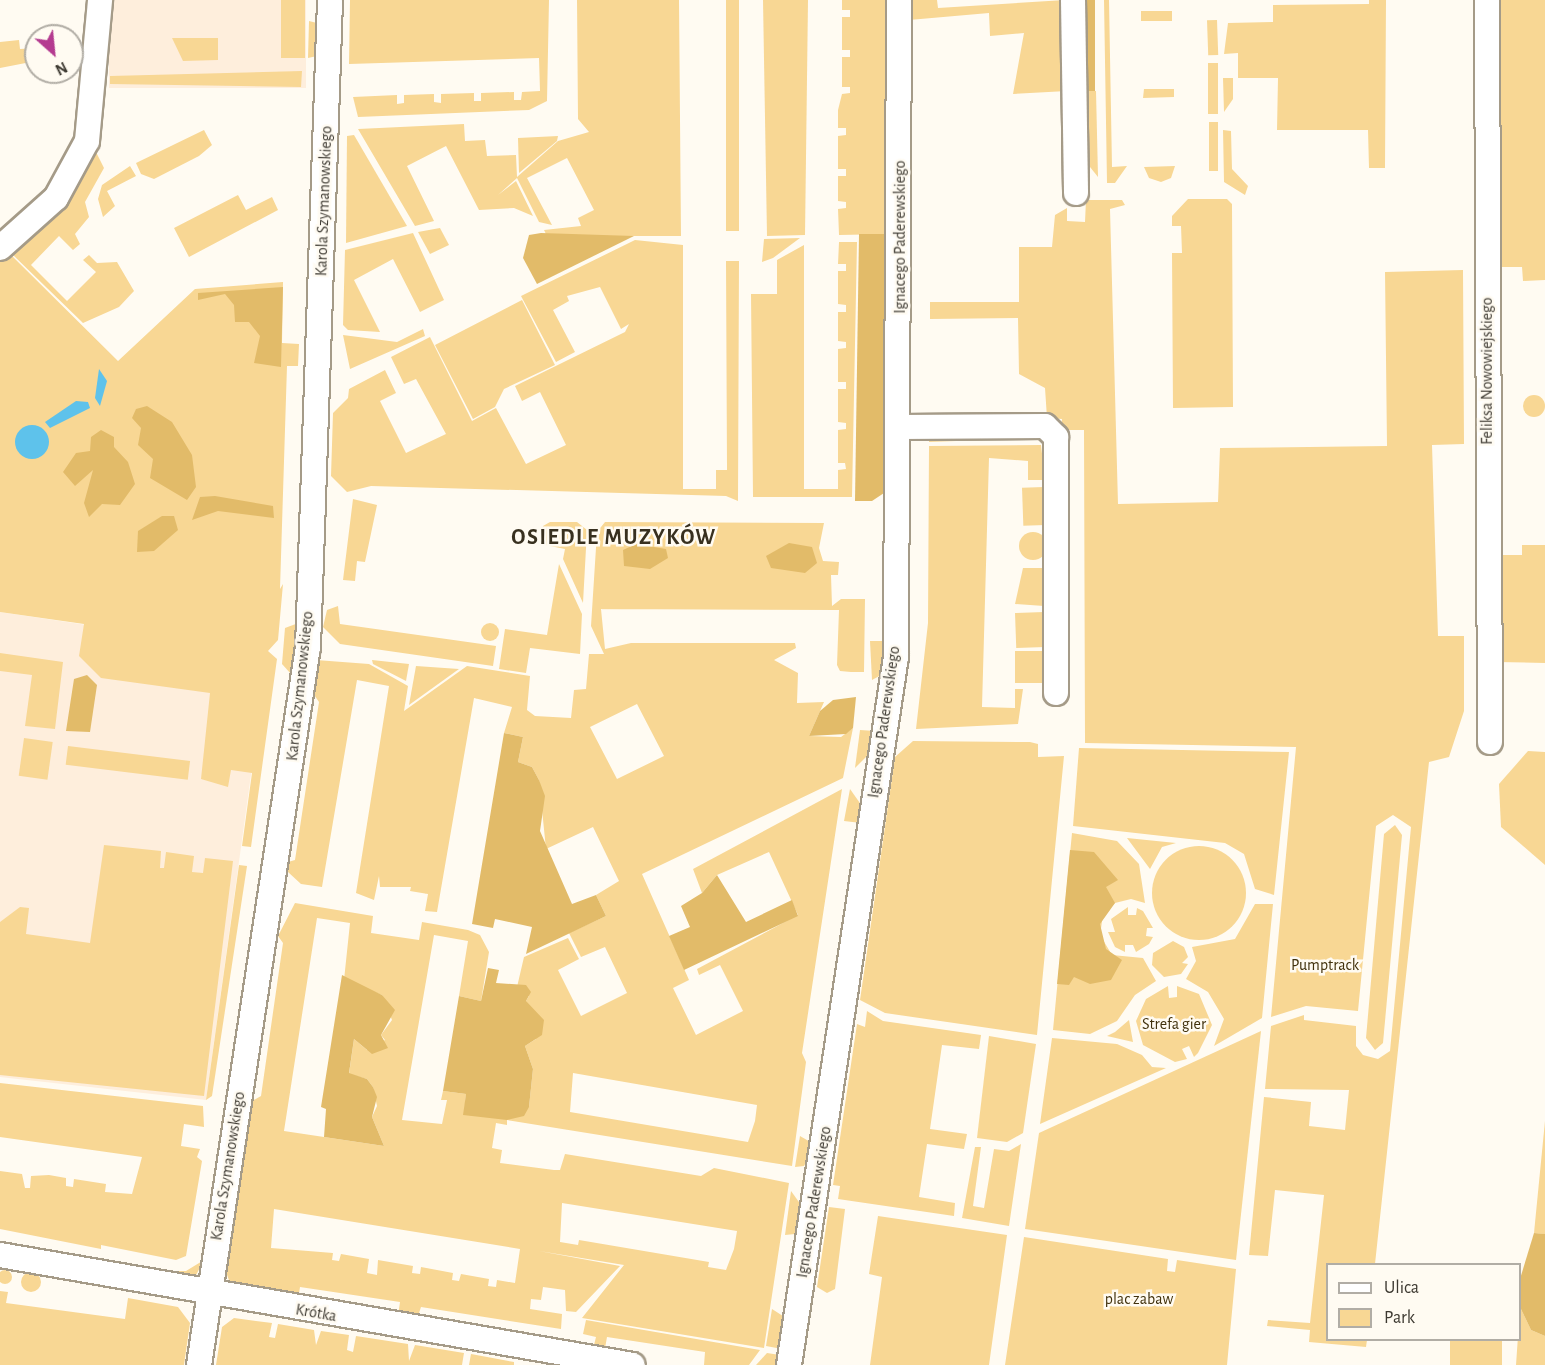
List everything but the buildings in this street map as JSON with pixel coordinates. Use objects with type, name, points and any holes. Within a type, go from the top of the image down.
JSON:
[{"type":"street","points":[[0,248],[56,198],[87,141],[100,0]]},
{"type":"street","name":"Karola Szymanowskiego","points":[[199,1365],[308,647],[330,0]]},
{"type":"street","name":"Ignacego Paderewskiego","points":[[789,1365],[896,657],[901,427],[899,0]]},
{"type":"street","points":[[1073,0],[1076,193]]},
{"type":"street","name":"Feliksa Nowowiejskiego","points":[[1487,0],[1490,742]]},
{"type":"street","points":[[901,427],[1046,426],[1056,437],[1056,693]]},
{"type":"street","name":"Krótka","points":[[0,1256],[209,1295],[633,1365]]},
{"type":"shaded area","points":[[109,0],[306,0],[306,88],[109,88]]},
{"type":"shaded area","points":[[1081,0],[1095,0],[1095,91],[1081,91]]},
{"type":"shaded area","points":[[541,233],[634,236],[537,284],[523,258],[529,235]]},
{"type":"shaded area","points":[[859,234],[891,234],[887,491],[872,501],[855,501]]},
{"type":"shaded area","points":[[283,287],[281,367],[254,363],[260,336],[249,322],[235,322],[234,305],[225,294],[198,300],[198,293]]},
{"type":"shaded area","points":[[147,406],[172,422],[192,455],[196,487],[187,500],[150,478],[153,459],[138,445],[141,428],[132,418],[136,409]]},
{"type":"shaded area","points":[[101,430],[114,437],[114,447],[128,462],[135,484],[120,505],[102,504],[89,517],[84,503],[93,470],[75,486],[63,472],[76,453],[90,451],[91,437]]},
{"type":"shaded area","points":[[215,496],[273,506],[274,518],[218,511],[192,520],[200,497]]},
{"type":"shaded area","points":[[162,516],[174,516],[178,530],[154,551],[137,552],[138,531]]},
{"type":"shaded area","points":[[789,543],[812,547],[817,563],[805,573],[771,568],[766,556]]},
{"type":"shaded area","points":[[636,544],[666,549],[668,558],[650,569],[624,566],[623,550]]},
{"type":"shaded area","points":[[0,612],[268,652],[206,1100],[0,1077]]},
{"type":"shaded area","points":[[87,675],[97,685],[90,732],[66,731],[74,679]]},
{"type":"shaded area","points":[[856,697],[853,728],[846,734],[809,736],[820,711],[833,700]]},
{"type":"shaded area","points":[[504,733],[523,737],[518,762],[532,767],[539,780],[545,796],[540,831],[572,904],[596,895],[606,916],[526,954],[532,927],[495,919],[493,928],[472,924]]},
{"type":"shaded area","points":[[1070,850],[1094,852],[1118,880],[1106,887],[1115,903],[1100,924],[1106,949],[1122,960],[1111,980],[1090,984],[1074,977],[1069,985],[1057,984]]},
{"type":"shaded area","points":[[717,875],[746,922],[792,900],[798,916],[684,970],[669,936],[690,927],[681,906],[702,893]]},
{"type":"shaded area","points":[[488,968],[499,970],[496,983],[526,985],[531,992],[526,1001],[544,1020],[542,1035],[525,1046],[533,1069],[529,1107],[524,1116],[507,1120],[463,1115],[466,1094],[443,1091],[459,996],[481,1001]]},
{"type":"shaded area","points":[[342,975],[382,995],[395,1010],[381,1035],[388,1048],[372,1054],[354,1039],[349,1073],[367,1079],[373,1087],[377,1097],[372,1117],[384,1146],[324,1137],[326,1109],[321,1107]]},
{"type":"shaded area","points":[[1534,1233],[1545,1234],[1545,1336],[1531,1330],[1521,1309],[1521,1276]]},
{"type":"green space","points":[[281,0],[305,0],[305,58],[281,58]]},
{"type":"green space","points":[[350,0],[549,0],[547,101],[529,110],[358,117],[353,97],[397,95],[397,104],[404,103],[404,95],[434,94],[434,102],[441,103],[441,94],[474,93],[474,101],[481,101],[481,93],[514,92],[514,100],[521,100],[522,92],[540,91],[539,58],[349,64]]},
{"type":"green space","points":[[577,0],[679,0],[681,236],[547,236],[544,230],[581,226],[578,218],[594,210],[567,158],[527,178],[552,225],[539,222],[517,178],[498,195],[516,181],[533,216],[514,208],[479,210],[446,146],[407,166],[434,221],[415,226],[358,129],[464,124],[465,141],[485,140],[487,156],[516,155],[517,177],[558,141],[589,132],[578,119]]},
{"type":"green space","points":[[726,0],[739,0],[739,231],[726,231]]},
{"type":"green space","points":[[763,0],[808,0],[805,235],[767,236]]},
{"type":"green space","points":[[842,0],[888,0],[891,234],[839,235],[838,209],[846,208],[846,202],[838,201],[838,176],[846,176],[846,169],[838,169],[838,136],[846,135],[846,128],[838,128],[838,110],[842,94],[850,93],[850,87],[842,87],[842,57],[850,57],[850,50],[842,50],[842,17],[850,17],[850,10],[842,10]]},
{"type":"green space","points":[[909,0],[937,0],[938,8],[1065,0],[1067,91],[1013,94],[1024,33],[990,36],[989,13],[909,20]]},
{"type":"green space","points":[[1104,0],[1109,0],[1112,167],[1127,166],[1115,183],[1107,183]]},
{"type":"green space","points":[[1369,0],[1386,0],[1385,168],[1369,168],[1368,130],[1277,130],[1278,78],[1238,78],[1238,53],[1224,54],[1228,23],[1273,22],[1273,5],[1369,4]]},
{"type":"green space","points":[[1492,0],[1545,0],[1545,280],[1523,281],[1522,267],[1492,267]]},
{"type":"green space","points":[[1141,11],[1172,11],[1172,21],[1141,21]]},
{"type":"green space","points":[[1207,20],[1217,20],[1218,55],[1208,55]]},
{"type":"green space","points":[[309,21],[317,23],[317,56],[308,58]]},
{"type":"green space","points":[[172,38],[218,38],[218,60],[183,61]]},
{"type":"green space","points":[[19,40],[20,49],[24,49],[24,63],[0,68],[0,42]]},
{"type":"green space","points":[[1208,63],[1218,63],[1218,114],[1208,114]]},
{"type":"green space","points":[[302,71],[301,87],[110,84],[110,76]]},
{"type":"green space","points":[[1223,78],[1233,78],[1233,99],[1224,112]]},
{"type":"green space","points":[[1144,89],[1174,89],[1174,97],[1143,98]]},
{"type":"green space","points":[[1083,91],[1096,91],[1098,177],[1086,162]]},
{"type":"green space","points":[[1209,122],[1218,122],[1218,171],[1209,171]]},
{"type":"green space","points":[[204,130],[212,145],[199,156],[154,179],[141,174],[136,163]]},
{"type":"green space","points":[[1223,130],[1231,131],[1232,169],[1248,186],[1245,195],[1224,182]]},
{"type":"green space","points":[[354,135],[407,226],[346,243],[347,136]]},
{"type":"green space","points":[[558,136],[557,141],[519,173],[518,138]]},
{"type":"green space","points":[[96,152],[104,168],[85,202],[89,217],[75,234],[80,244],[73,250],[59,236],[31,265],[67,301],[96,272],[83,260],[89,255],[97,263],[117,262],[134,291],[119,307],[83,323],[12,254],[54,217]]},
{"type":"green space","points":[[130,166],[136,176],[107,191],[115,206],[103,217],[98,199],[102,185]]},
{"type":"green space","points":[[1175,166],[1171,178],[1161,182],[1149,178],[1144,167]]},
{"type":"green space","points":[[238,195],[246,210],[272,197],[278,210],[189,257],[174,228]]},
{"type":"green space","points":[[1188,199],[1227,199],[1232,204],[1233,407],[1173,408],[1172,253],[1182,253],[1181,226],[1172,226],[1172,216]]},
{"type":"green space","name":"Pumptrack","points":[[1086,200],[1122,200],[1125,205],[1110,209],[1118,504],[1218,502],[1220,448],[1387,446],[1385,272],[1463,270],[1464,444],[1432,445],[1438,636],[1464,636],[1464,711],[1449,757],[1429,762],[1375,1263],[1326,1263],[1326,1341],[1367,1341],[1366,1347],[1309,1342],[1310,1330],[1267,1326],[1268,1320],[1310,1323],[1324,1195],[1275,1190],[1268,1256],[1249,1255],[1264,1097],[1311,1102],[1309,1126],[1345,1130],[1349,1090],[1265,1089],[1271,1026],[1304,1015],[1304,1020],[1356,1026],[1356,1046],[1363,1055],[1378,1059],[1390,1051],[1411,827],[1393,815],[1376,826],[1358,1011],[1306,1006],[1271,1017],[1296,747],[1085,743],[1084,430],[1061,430],[1062,419],[1047,418],[1045,388],[1019,374],[1018,318],[930,319],[930,302],[1019,302],[1019,247],[1052,247],[1055,215],[1067,208],[1067,221],[1085,222]]},
{"type":"green space","points":[[440,228],[449,245],[430,254],[418,232]]},
{"type":"green space","points":[[413,233],[444,300],[420,312],[393,259],[354,280],[380,332],[348,330],[343,325],[345,250]]},
{"type":"green space","points":[[800,238],[773,258],[762,262],[764,239]]},
{"type":"green space","points":[[635,240],[683,245],[683,489],[716,489],[716,470],[727,470],[726,261],[739,261],[738,501],[726,496],[371,486],[347,492],[331,476],[333,413],[348,398],[349,389],[385,370],[396,393],[380,401],[406,453],[446,434],[416,379],[404,384],[391,357],[430,337],[472,421],[496,408],[526,464],[566,445],[540,392],[522,401],[515,386],[625,332],[629,324],[621,329],[600,287],[567,296],[569,301],[553,310],[575,352],[556,362],[521,296]]},
{"type":"green space","points":[[839,242],[857,242],[852,497],[753,497],[751,294],[777,294],[777,260],[804,245],[804,489],[838,489],[838,470],[846,469],[845,463],[838,463],[838,430],[846,429],[846,423],[838,422],[838,389],[846,389],[846,382],[838,382],[838,349],[846,348],[846,342],[838,341],[838,312],[846,312],[846,305],[838,304],[838,271],[846,271],[846,264],[838,264]]},
{"type":"green space","points":[[9,253],[118,361],[195,289],[283,282],[282,343],[299,344],[298,366],[287,366],[280,589],[283,584],[278,640],[268,651],[277,659],[251,847],[242,846],[252,773],[231,770],[228,787],[201,779],[210,693],[101,678],[79,656],[84,624],[0,612],[0,258]]},
{"type":"green space","points":[[522,300],[555,365],[504,389],[495,407],[473,419],[435,345]]},
{"type":"green space","points":[[423,329],[425,336],[350,369],[343,335],[397,342]]},
{"type":"green space","points":[[1534,395],[1542,398],[1545,406],[1542,414],[1534,417],[1526,414],[1523,406],[1526,398]]},
{"type":"green space","points":[[929,430],[1036,437],[1037,438],[929,442]]},
{"type":"green space","points":[[1041,445],[1045,480],[1028,480],[1028,461],[989,458],[982,707],[1015,708],[1015,689],[1023,689],[1018,724],[916,729],[928,623],[929,446]]},
{"type":"green space","points":[[1044,487],[1045,525],[1023,526],[1022,488]]},
{"type":"green space","points":[[353,499],[377,505],[365,562],[357,561],[355,581],[343,580]]},
{"type":"green space","points":[[550,522],[577,522],[587,530],[583,603],[563,559],[565,549],[540,544],[543,526]]},
{"type":"green space","points":[[605,522],[824,523],[819,548],[823,561],[839,562],[838,575],[831,575],[832,606],[841,599],[865,599],[864,672],[840,671],[837,665],[839,610],[601,609],[605,649],[631,643],[795,643],[796,648],[774,660],[798,673],[797,703],[824,702],[809,736],[841,737],[853,728],[843,778],[642,874],[689,980],[673,988],[696,1035],[743,1011],[720,965],[699,975],[697,969],[798,915],[769,852],[717,875],[702,893],[693,869],[842,789],[802,1053],[806,1062],[792,1166],[507,1120],[507,1125],[496,1123],[492,1148],[502,1150],[500,1163],[554,1170],[560,1170],[565,1154],[701,1176],[714,1168],[789,1183],[764,1348],[582,1318],[624,1265],[539,1251],[620,1266],[576,1312],[566,1311],[565,1290],[543,1287],[541,1300],[531,1299],[530,1309],[562,1314],[561,1329],[421,1307],[417,1319],[398,1316],[400,1302],[300,1287],[298,1300],[230,1283],[226,1272],[247,1104],[261,1096],[283,943],[278,936],[295,903],[373,916],[371,933],[419,940],[422,922],[468,930],[480,935],[489,952],[481,1001],[459,996],[468,941],[434,935],[402,1120],[442,1124],[447,1100],[441,1100],[443,1091],[466,1094],[464,1115],[529,1107],[533,1069],[525,1046],[536,1039],[526,1001],[529,996],[517,987],[524,957],[568,938],[579,959],[558,970],[581,1016],[627,993],[605,947],[581,957],[569,933],[606,916],[596,895],[619,881],[593,827],[546,849],[539,780],[532,767],[518,762],[523,737],[504,733],[512,707],[474,698],[437,912],[425,911],[428,894],[410,891],[411,887],[380,887],[379,876],[374,900],[356,893],[389,686],[357,680],[322,887],[301,884],[288,872],[288,862],[295,860],[319,702],[310,689],[316,660],[369,664],[408,686],[404,711],[467,666],[530,676],[527,710],[535,716],[571,718],[574,690],[586,689],[589,654],[604,654],[591,626],[597,532]],"holes":[[[637,704],[664,756],[617,779],[590,727]],[[317,918],[350,923],[344,980],[382,995],[392,1020],[381,1035],[385,1040],[367,1050],[354,1039],[349,1074],[367,1079],[373,1087],[377,1106],[372,1117],[384,1146],[284,1131]],[[573,1073],[757,1105],[755,1121],[748,1142],[570,1112]],[[562,1203],[737,1231],[734,1249],[726,1270],[708,1267],[709,1262],[579,1240],[578,1245],[560,1242]],[[274,1209],[520,1249],[515,1283],[497,1280],[496,1287],[488,1286],[489,1279],[461,1274],[459,1281],[452,1280],[453,1273],[421,1267],[420,1274],[412,1273],[413,1266],[378,1260],[377,1275],[367,1273],[369,1259],[341,1254],[339,1261],[332,1260],[333,1253],[271,1248]]]},
{"type":"green space","points":[[1033,532],[1043,536],[1047,546],[1043,556],[1033,560],[1023,556],[1019,546],[1023,536]]},
{"type":"green space","points":[[1522,545],[1545,545],[1545,663],[1497,662],[1495,555],[1522,555]]},
{"type":"green space","points":[[559,564],[582,614],[580,654],[530,648],[526,673],[499,669],[505,629],[547,635]]},
{"type":"green space","points":[[1023,568],[1044,568],[1044,606],[1015,604]]},
{"type":"green space","points":[[338,606],[340,624],[496,646],[493,666],[340,644],[323,627],[327,610]]},
{"type":"green space","points":[[1044,612],[1045,647],[1016,648],[1015,613]]},
{"type":"green space","points":[[301,622],[296,674],[291,674],[282,664],[285,628]]},
{"type":"green space","points":[[490,623],[496,626],[499,632],[496,638],[490,641],[484,638],[481,632],[484,626]]},
{"type":"green space","points":[[870,641],[889,641],[883,674],[872,680]]},
{"type":"green space","points":[[1015,651],[1044,651],[1044,683],[1015,683]]},
{"type":"green space","points":[[0,653],[63,662],[55,729],[25,726],[32,675],[0,671]]},
{"type":"green space","points":[[372,660],[409,664],[406,681],[373,664]]},
{"type":"green space","points":[[416,666],[459,669],[409,705]]},
{"type":"green space","points":[[860,730],[875,731],[871,752],[855,768]]},
{"type":"green space","points":[[24,738],[53,742],[47,780],[19,776]]},
{"type":"green space","points":[[913,741],[1030,742],[1038,744],[1038,757],[1064,756],[1037,1035],[885,1013],[860,1000],[895,757]]},
{"type":"green space","points":[[68,746],[190,761],[188,780],[66,765]]},
{"type":"green space","points":[[1079,748],[1289,752],[1274,895],[1255,889],[1244,854],[1225,843],[1073,826]]},
{"type":"green space","points":[[1528,751],[1545,752],[1545,865],[1501,827],[1499,784]]},
{"type":"green space","points":[[850,789],[862,806],[861,823],[844,821]]},
{"type":"green space","points":[[1395,825],[1402,835],[1383,1043],[1375,1050],[1366,1038],[1384,834]]},
{"type":"green space","points":[[1072,833],[1117,841],[1139,864],[1145,903],[1131,899],[1115,903],[1103,915],[1100,935],[1112,955],[1143,958],[1156,981],[1135,995],[1117,1021],[1090,1034],[1053,1030]]},
{"type":"green space","points":[[1127,838],[1176,843],[1162,847],[1150,869]]},
{"type":"green space","points":[[104,845],[161,851],[160,868],[164,868],[166,852],[194,856],[192,872],[203,873],[205,858],[233,861],[204,1096],[0,1075],[0,922],[20,907],[29,908],[26,934],[90,943]]},
{"type":"green space","points":[[1199,846],[1217,850],[1232,860],[1242,875],[1246,893],[1242,911],[1232,926],[1217,936],[1199,940],[1181,936],[1166,926],[1156,911],[1152,893],[1156,875],[1166,860],[1181,850]]},
{"type":"green space","points":[[239,865],[247,866],[212,1096],[206,1100]]},
{"type":"green space","points":[[1255,904],[1273,904],[1262,1018],[1214,1046],[1224,1019],[1208,992],[1186,979],[1196,961],[1192,947],[1235,939]]},
{"type":"green space","points":[[1128,907],[1128,915],[1136,915],[1137,908],[1143,911],[1153,928],[1147,928],[1146,936],[1153,937],[1149,944],[1136,952],[1133,945],[1125,945],[1125,952],[1115,947],[1108,932],[1115,932],[1111,919]]},
{"type":"green space","points":[[1173,941],[1184,947],[1188,957],[1182,963],[1188,964],[1181,974],[1164,977],[1152,965],[1153,953]]},
{"type":"green space","name":"Strefa gier","points":[[1168,986],[1169,998],[1177,997],[1177,986],[1199,994],[1212,1025],[1194,1057],[1189,1046],[1182,1049],[1187,1059],[1175,1062],[1143,1045],[1136,1021],[1146,999]]},
{"type":"green space","points":[[867,1011],[883,1021],[981,1035],[979,1049],[942,1045],[930,1129],[967,1134],[964,1149],[927,1144],[919,1197],[955,1203],[954,1216],[838,1199],[840,1186],[833,1185],[857,1024],[865,1027]]},
{"type":"green space","points":[[1129,1020],[1133,1042],[1107,1036],[1115,1032]]},
{"type":"green space","points":[[1261,1031],[1236,1260],[1025,1229],[1039,1133]]},
{"type":"green space","points":[[989,1036],[1036,1044],[1023,1133],[1007,1142],[977,1138]]},
{"type":"green space","points":[[1052,1038],[1117,1044],[1142,1055],[1152,1067],[1166,1068],[1040,1124]]},
{"type":"green space","points":[[0,1083],[203,1106],[204,1127],[184,1124],[181,1146],[200,1149],[197,1157],[202,1161],[186,1256],[176,1260],[101,1245],[101,1249],[0,1229],[0,1171],[22,1174],[25,1188],[30,1188],[31,1176],[49,1175],[66,1178],[66,1186],[73,1187],[74,1179],[106,1184],[105,1192],[132,1194],[142,1157],[0,1137]]},
{"type":"green space","points":[[1545,1121],[1545,1234],[1544,1234],[1534,1233]]},
{"type":"green space","points":[[800,1136],[812,1143],[812,1151],[804,1166],[795,1167]]},
{"type":"green space","points":[[1021,1144],[1009,1226],[962,1218],[975,1147],[981,1147],[973,1206],[984,1208],[994,1149],[1009,1151]]},
{"type":"green space","points":[[791,1191],[804,1209],[795,1234],[785,1235]]},
{"type":"green space","points":[[829,1207],[845,1209],[835,1289],[827,1293],[817,1287]]},
{"type":"green space","points":[[878,1216],[1007,1235],[989,1365],[870,1365],[882,1277],[869,1274]]},
{"type":"green space","name":"plac zabaw","points":[[1024,1237],[1168,1259],[1167,1271],[1175,1272],[1177,1260],[1236,1269],[1227,1365],[1005,1365]]},
{"type":"green space","points":[[204,1260],[195,1277],[168,1280],[170,1271],[186,1271]]},
{"type":"green space","points":[[5,1270],[11,1274],[10,1282],[5,1284],[0,1282],[0,1272]]},
{"type":"green space","points":[[27,1272],[35,1272],[41,1278],[41,1286],[35,1292],[27,1292],[21,1286],[21,1278]]},
{"type":"green space","points":[[0,1291],[8,1292],[6,1303],[125,1319],[128,1298],[178,1307],[190,1323],[184,1365],[0,1365]]},
{"type":"green space","points":[[772,1309],[786,1318],[782,1349],[766,1346]]},
{"type":"green space","points":[[1521,1309],[1531,1330],[1545,1336],[1545,1365],[1516,1365],[1518,1341],[1521,1341]]},
{"type":"green space","points":[[234,1318],[272,1323],[269,1337],[275,1338],[278,1324],[314,1330],[316,1345],[321,1331],[349,1335],[347,1350],[353,1352],[356,1336],[408,1344],[409,1361],[415,1345],[464,1353],[462,1365],[216,1365],[222,1327]]},
{"type":"green space","points":[[586,1320],[760,1350],[749,1365],[704,1365],[705,1352],[607,1337],[604,1354],[593,1349],[596,1337],[583,1334]]},
{"type":"green space","points":[[1450,1341],[1502,1341],[1502,1365],[1450,1365]]},
{"type":"green space","points":[[767,1353],[780,1355],[776,1365],[756,1365]]},
{"type":"green space","points":[[471,1354],[514,1362],[514,1365],[469,1365]]},
{"type":"water","points":[[99,369],[107,381],[100,406],[95,398]]},
{"type":"water","points":[[76,401],[88,402],[90,408],[50,428],[45,422]]},
{"type":"water","points":[[32,425],[44,430],[49,442],[44,454],[32,459],[20,454],[15,442],[20,430]]},
{"type":"district","name":"OSIEDLE MUZYKÓW","points":[[614,538]]}]
